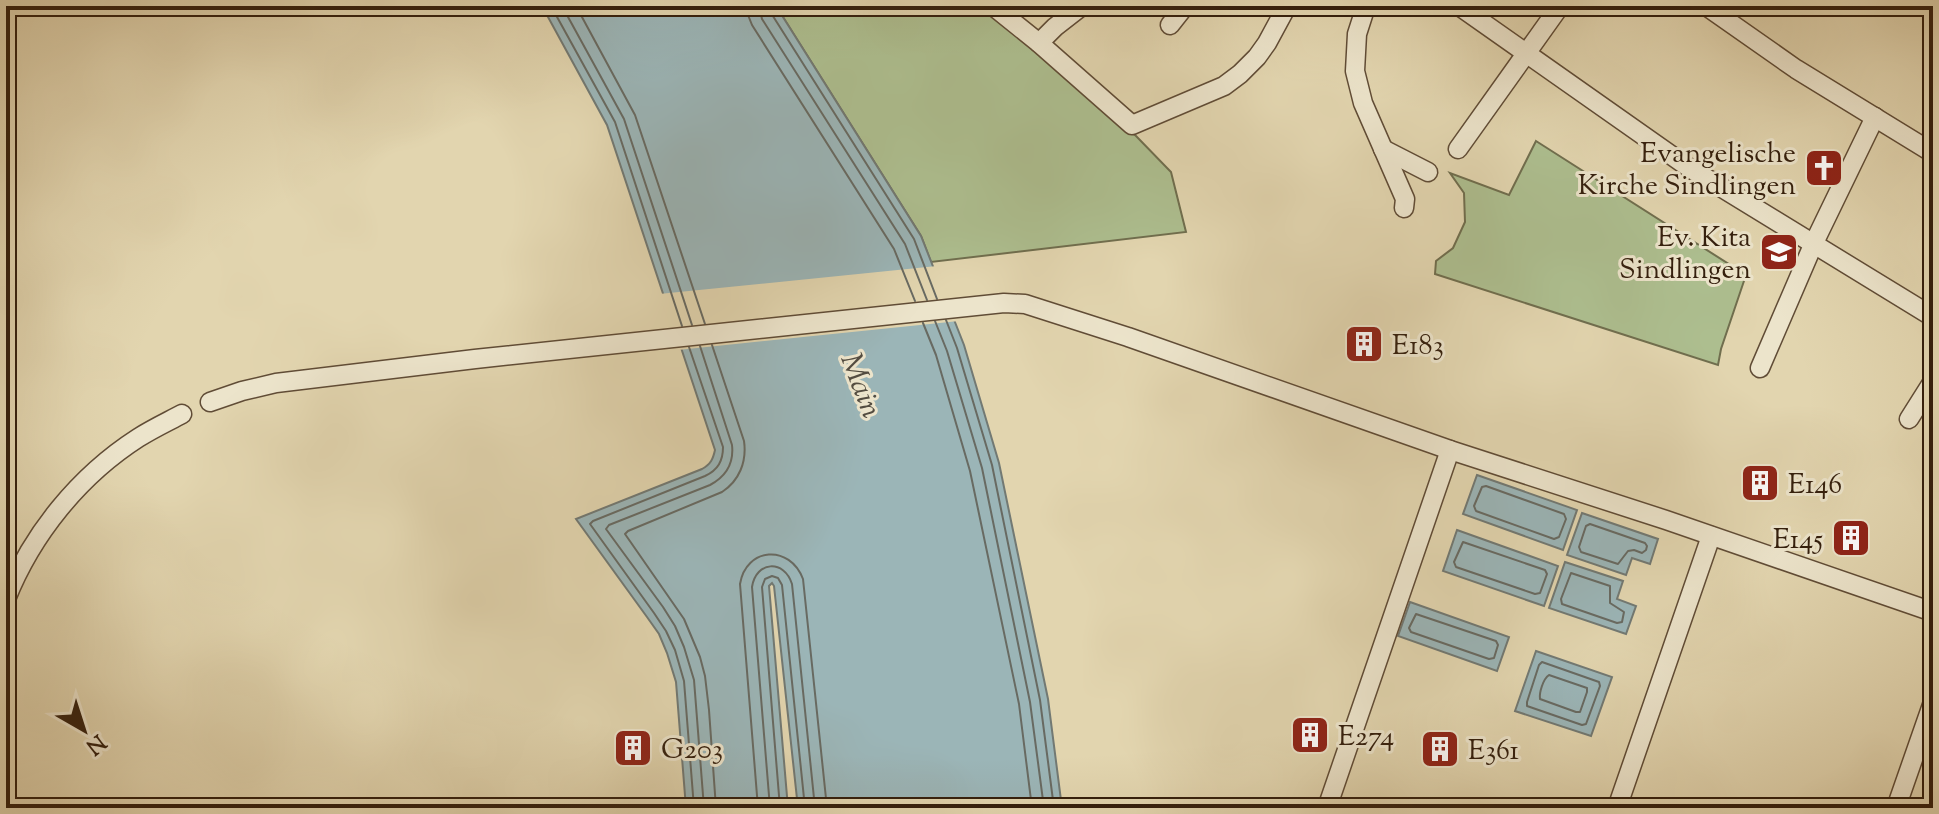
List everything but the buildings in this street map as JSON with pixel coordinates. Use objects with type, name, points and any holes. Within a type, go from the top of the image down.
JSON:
[{"type":"street","points":[[993,6],[1132,125],[1224,86],[1240,74],[1267,43],[1287,6]]},
{"type":"street","points":[[1039,43],[1082,6]]},
{"type":"street","points":[[1170,25],[1185,6]]},
{"type":"street","points":[[1366,6],[1357,34],[1355,71],[1363,103],[1405,199],[1404,208]]},
{"type":"street","points":[[1459,6],[1688,167],[1933,317]]},
{"type":"street","points":[[1458,149],[1560,6]]},
{"type":"street","points":[[1706,6],[1796,69],[1933,153]]},
{"type":"street","points":[[1760,368],[1813,245],[1875,117]]},
{"type":"street","points":[[1383,149],[1428,172]]},
{"type":"street","points":[[210,402],[276,383],[475,359],[1004,303],[1025,304],[1933,612]]},
{"type":"street","points":[[1909,419],[1933,381]]},
{"type":"street","points":[[6,599],[26,557],[45,528],[89,477],[124,448],[182,414]]},
{"type":"street","points":[[1327,808],[1450,450]]},
{"type":"street","points":[[1617,808],[1711,536]]},
{"type":"street","points":[[1896,808],[1933,702]]},
{"type":"green space","points":[[776,6],[988,6],[1104,103],[1171,172],[1186,232],[931,262],[921,236]]},
{"type":"green space","points":[[1536,141],[1746,275],[1718,365],[1435,274],[1436,261],[1453,248],[1465,222],[1464,193],[1450,173],[1509,195]]},
{"type":"water","name":"Main","points":[[542,6],[776,6],[921,236],[964,345],[999,463],[1048,699],[1062,808],[798,808],[772,583],[769,586],[788,808],[686,808],[676,682],[667,653],[659,634],[576,519],[702,469],[711,461],[715,450],[607,125]]},
{"type":"water","points":[[1477,475],[1577,510],[1563,550],[1463,514]]},
{"type":"water","points":[[1582,513],[1658,539],[1650,564],[1632,558],[1626,575],[1567,555]]},
{"type":"water","points":[[1457,530],[1558,566],[1544,606],[1443,571]]},
{"type":"water","points":[[1565,562],[1623,581],[1617,599],[1636,606],[1626,634],[1549,608]]},
{"type":"water","points":[[1410,602],[1509,637],[1497,671],[1398,636]]},
{"type":"water","points":[[1536,651],[1612,677],[1591,736],[1515,711]]},
{"type":"pier","points":[[937,266],[959,321],[678,350],[659,294]]},
{"type":"place","name":"Evangelische Kirche Sindlingen","points":[[1824,168]]},
{"type":"place","name":"Ev. Kita Sindlingen","points":[[1779,252]]},
{"type":"place","name":"E183","points":[[1364,344]]},
{"type":"place","name":"E146","points":[[1760,483]]},
{"type":"place","name":"E145","points":[[1851,538]]},
{"type":"place","name":"E274","points":[[1310,735]]},
{"type":"place","name":"G203","points":[[633,748]]},
{"type":"place","name":"E361","points":[[1440,749]]}]
